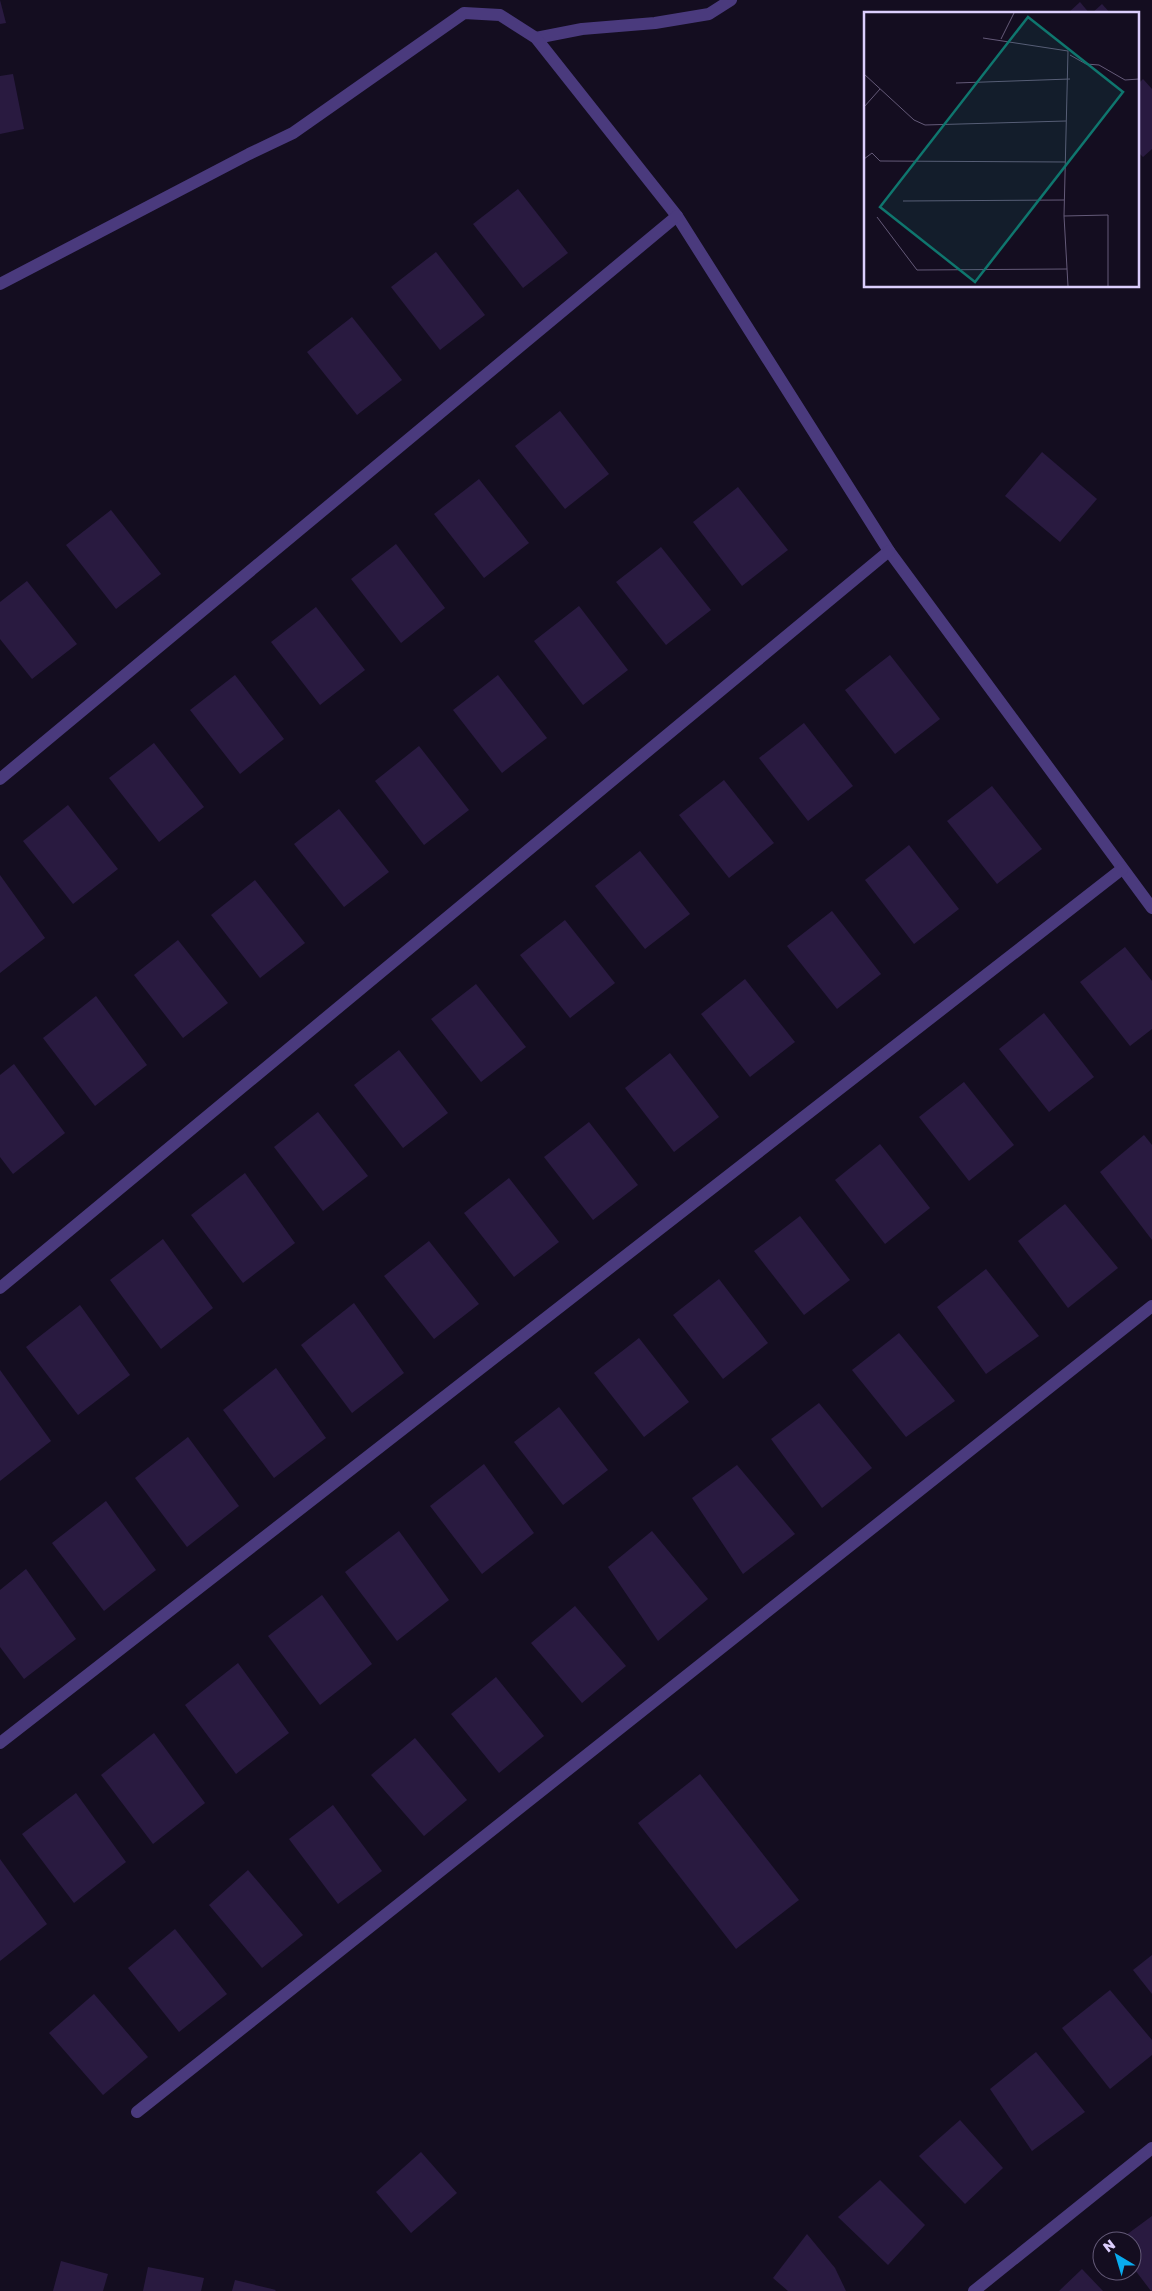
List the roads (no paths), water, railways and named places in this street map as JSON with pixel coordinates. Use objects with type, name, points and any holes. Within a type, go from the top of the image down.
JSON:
[{"type":"street","points":[[536,38],[582,29],[655,23],[709,14],[731,0]]},
{"type":"street","points":[[0,284],[293,133],[464,13],[500,15],[536,38],[677,216],[890,551],[1152,908]]},
{"type":"street","points":[[0,779],[677,216]]},
{"type":"street","points":[[0,1288],[890,551]]},
{"type":"street","points":[[0,1743],[1122,869]]},
{"type":"street","points":[[137,2112],[1152,1306]]},
{"type":"street","points":[[974,2291],[1152,2148]]}]
